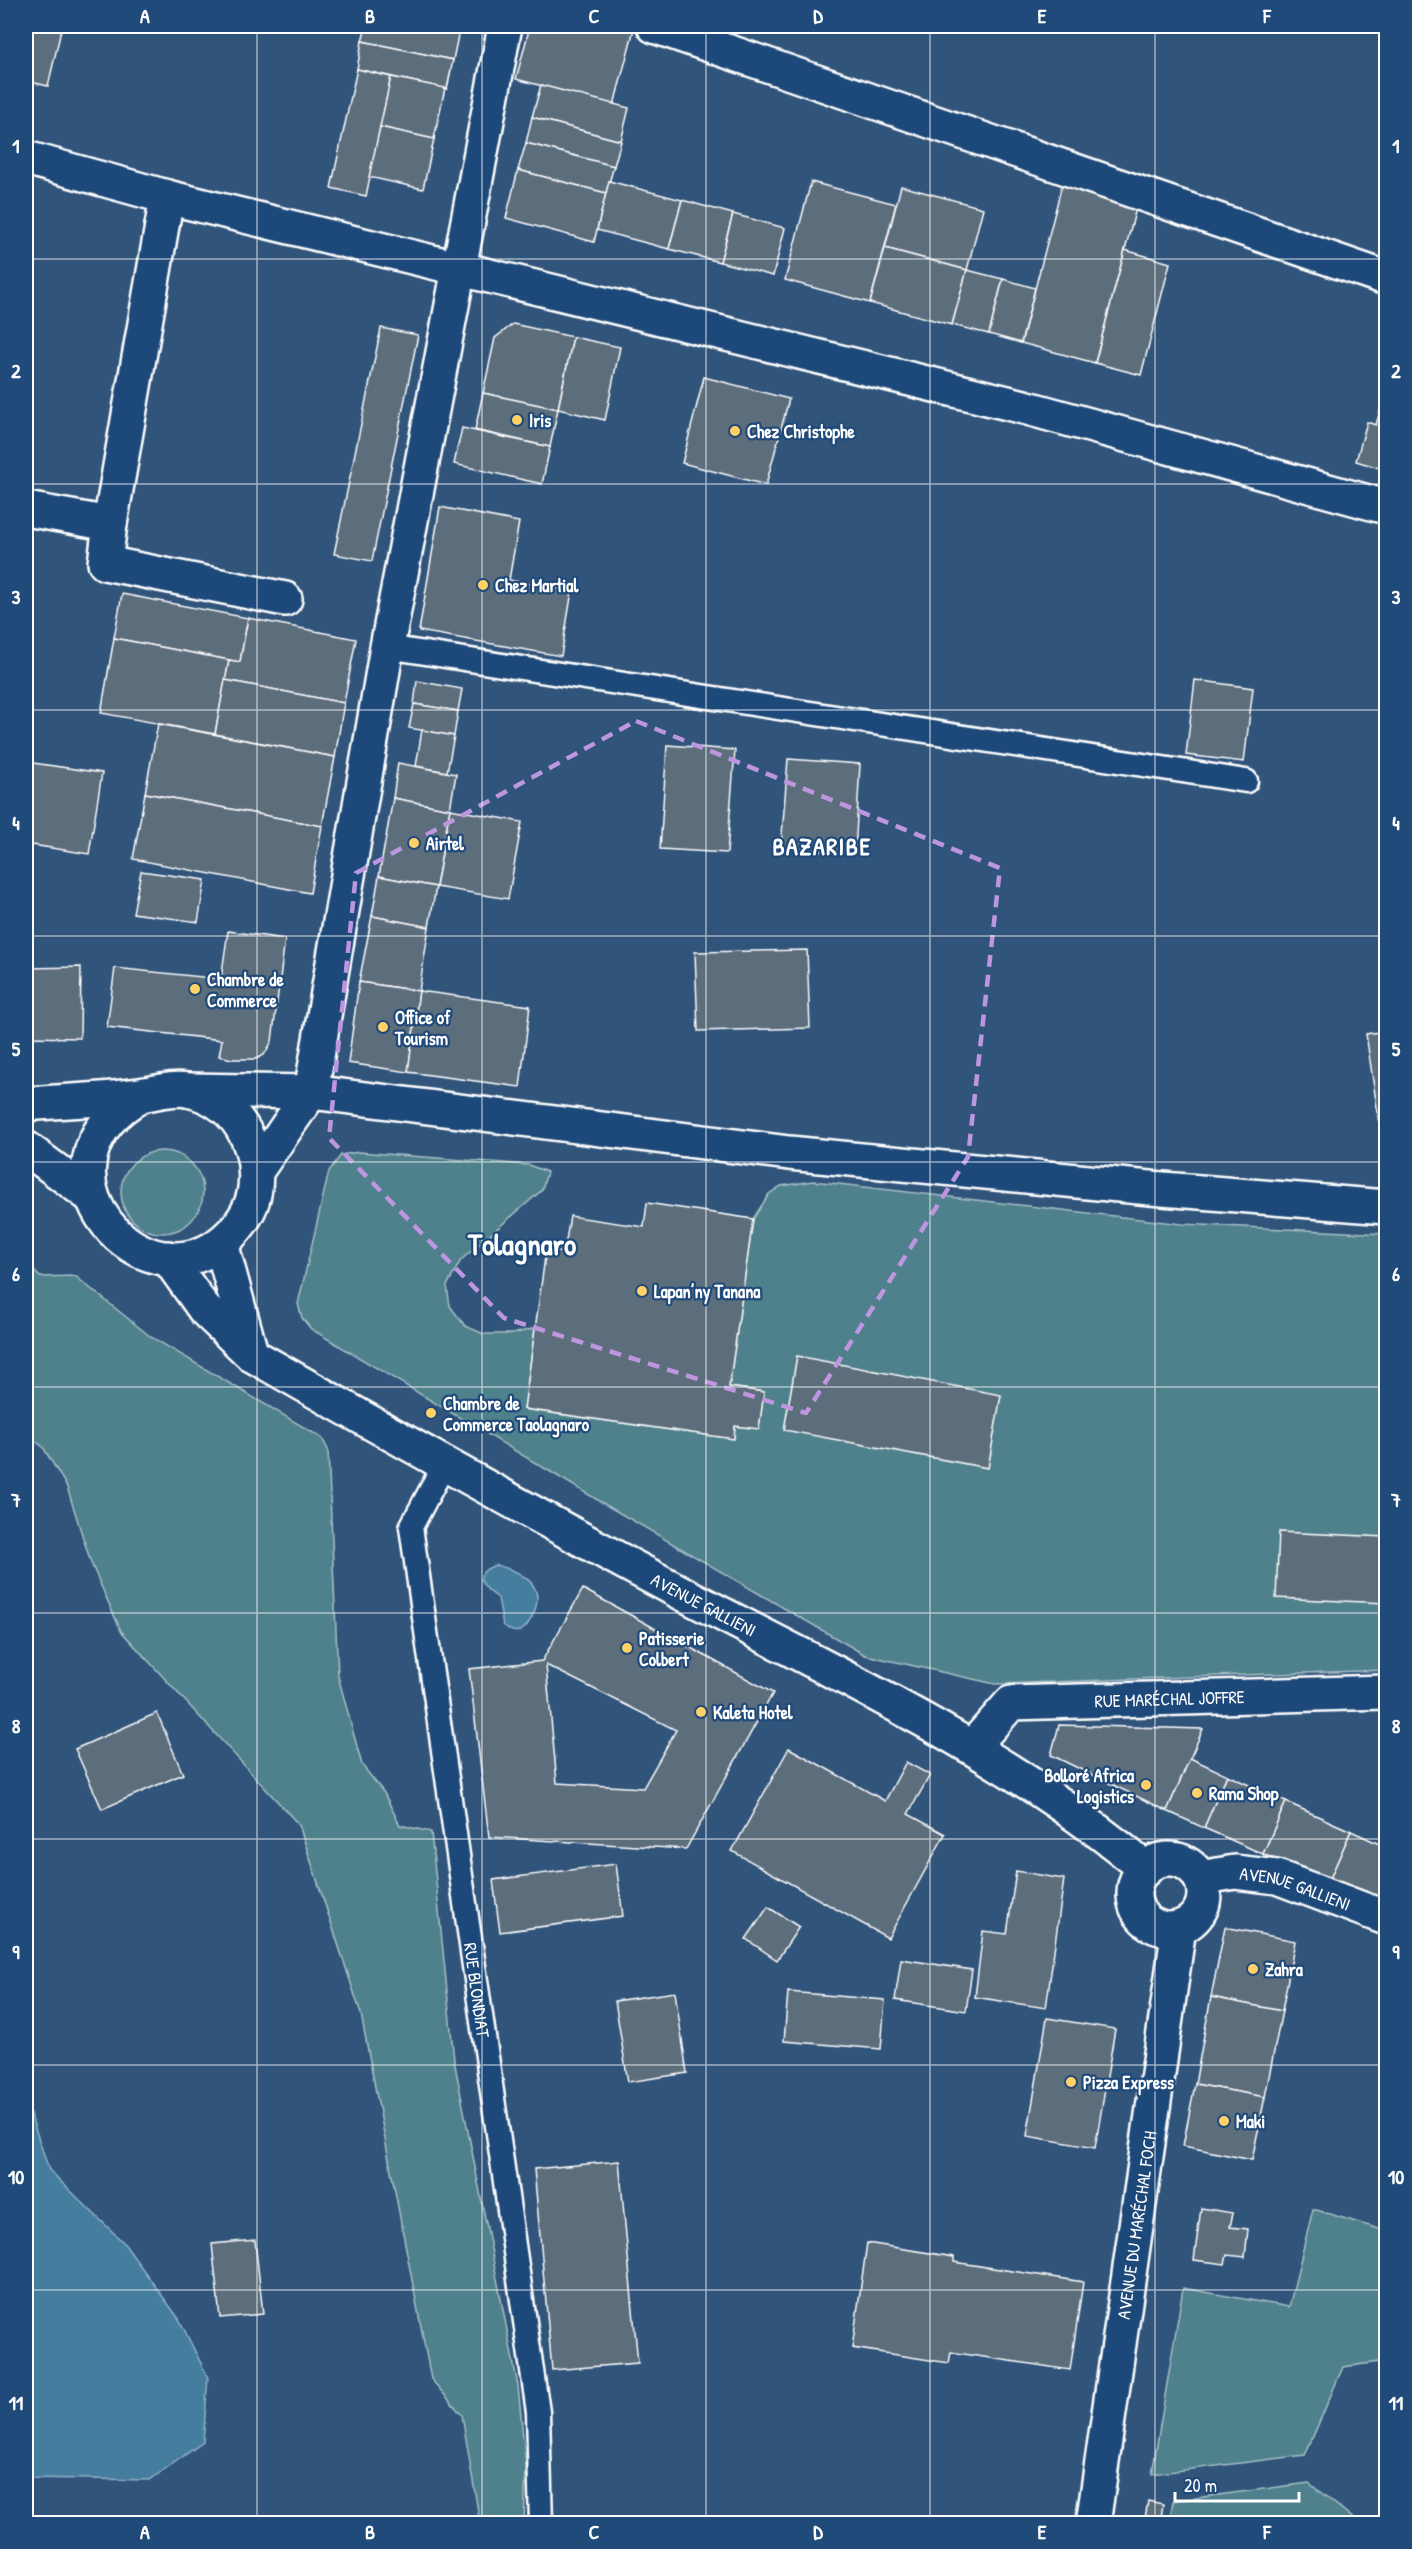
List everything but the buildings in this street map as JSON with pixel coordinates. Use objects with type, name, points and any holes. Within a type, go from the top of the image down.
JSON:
[{"type":"street","points":[[257,1170],[311,1092],[387,647],[505,26]]},
{"type":"street","points":[[654,26],[1386,278]]},
{"type":"street","points":[[26,158],[167,197],[1024,406],[1386,507]]},
{"type":"street","points":[[167,197],[105,562],[285,599]]},
{"type":"street","points":[[26,509],[110,524]]},
{"type":"street","points":[[26,1104],[141,1095],[165,1089],[311,1092],[800,1155],[1138,1187],[1386,1207]]},
{"type":"street","points":[[141,1095],[120,1107],[109,1118],[92,1146],[88,1171],[92,1197],[102,1220],[120,1239],[142,1252],[168,1257],[195,1255],[221,1243],[241,1223],[254,1198],[257,1170],[251,1142],[237,1118],[215,1100],[188,1090]]},
{"type":"street","points":[[26,1148],[92,1197]]},
{"type":"street","points":[[221,1243],[252,1355]]},
{"type":"street","name":"AVENUE GALLIENI","points":[[168,1257],[205,1310],[252,1355],[444,1465],[973,1746],[1097,1828],[1146,1869]]},
{"type":"street","name":"RUE MARÉCHAL JOFFRE","points":[[973,1746],[1011,1703],[1386,1692]]},
{"type":"street","points":[[1164,1860],[1175,1860],[1194,1869],[1200,1878],[1204,1888],[1201,1908],[1196,1917],[1179,1928],[1156,1926],[1139,1911],[1135,1889],[1146,1869],[1164,1860]]},
{"type":"street","name":"AVENUE GALLIENI","points":[[1200,1878],[1235,1872],[1277,1877],[1386,1918]]},
{"type":"street","name":"AVENUE DU MARÉCHAL FOCH","points":[[1093,2523],[1179,1928]]},
{"type":"lane","points":[[387,647],[1246,781]]},
{"type":"lane","name":"RUE BLONDIAT","points":[[444,1465],[411,1527],[538,2412],[541,2523]]},
{"type":"highlighted area","points":[[636,721],[1000,868],[968,1157],[806,1413],[504,1318],[329,1138],[356,873]]},
{"type":"green space","points":[[162,1151],[178,1154],[191,1163],[200,1176],[203,1192],[200,1208],[191,1221],[178,1230],[162,1233],[146,1230],[133,1221],[124,1208],[121,1192],[124,1176],[133,1163],[146,1154]]},
{"type":"green space","points":[[358,1152],[529,1165],[547,1172],[542,1190],[461,1260],[447,1286],[450,1306],[465,1326],[484,1334],[513,1334],[535,1328],[524,1409],[733,1439],[735,1426],[759,1429],[764,1392],[729,1387],[753,1219],[769,1194],[781,1186],[813,1181],[1182,1224],[1386,1234],[1386,1670],[995,1684],[865,1655],[611,1508],[311,1329],[302,1318],[298,1304],[329,1171],[341,1155]]},
{"type":"green space","points":[[26,1263],[40,1277],[75,1276],[151,1337],[322,1438],[328,1450],[338,1676],[362,1765],[384,1793],[400,1825],[431,1832],[454,2060],[518,2386],[526,2466],[524,2523],[480,2523],[462,2415],[431,2379],[361,2014],[299,1825],[121,1631],[91,1563],[67,1487],[43,1447],[26,1434]]},
{"type":"green space","points":[[1313,2209],[1386,2231],[1386,2361],[1343,2367],[1305,2455],[1152,2474],[1183,2288],[1289,2307]]},
{"type":"green space","points":[[1309,2483],[1359,2523],[1169,2523],[1173,2501]]},
{"type":"water","points":[[496,1565],[523,1576],[535,1588],[536,1606],[532,1617],[520,1631],[513,1631],[503,1625],[498,1598],[484,1586],[482,1581],[483,1573]]},
{"type":"water","points":[[26,2101],[49,2170],[123,2242],[179,2319],[208,2378],[203,2442],[150,2480],[26,2478]]},
{"type":"place","name":"Iris","points":[[517,420]]},
{"type":"place","name":"Chez Christophe","points":[[735,431]]},
{"type":"place","name":"Chez Martial","points":[[483,585]]},
{"type":"place","name":"Airtel","points":[[414,843]]},
{"type":"place","name":"Chambre de Commerce","points":[[195,989]]},
{"type":"place","name":"Office of Tourism","points":[[383,1027]]},
{"type":"place","name":"Lapan’ny Tanana","points":[[642,1291]]},
{"type":"place","name":"Chambre de Commerce Taolagnaro","points":[[431,1413]]},
{"type":"place","name":"Patisserie Colbert","points":[[627,1648]]},
{"type":"place","name":"Kaleta Hotel","points":[[701,1712]]},
{"type":"place","name":"Bolloré Africa Logistics","points":[[1146,1785]]},
{"type":"place","name":"Rama Shop","points":[[1197,1793]]},
{"type":"place","name":"Zahra","points":[[1253,1969]]},
{"type":"place","name":"Pizza Express","points":[[1071,2082]]},
{"type":"place","name":"Maki","points":[[1224,2121]]},
{"type":"district","name":"BAZARIBE","points":[[822,846]]},
{"type":"district","name":"Tolagnaro","points":[[522,1244]]}]
